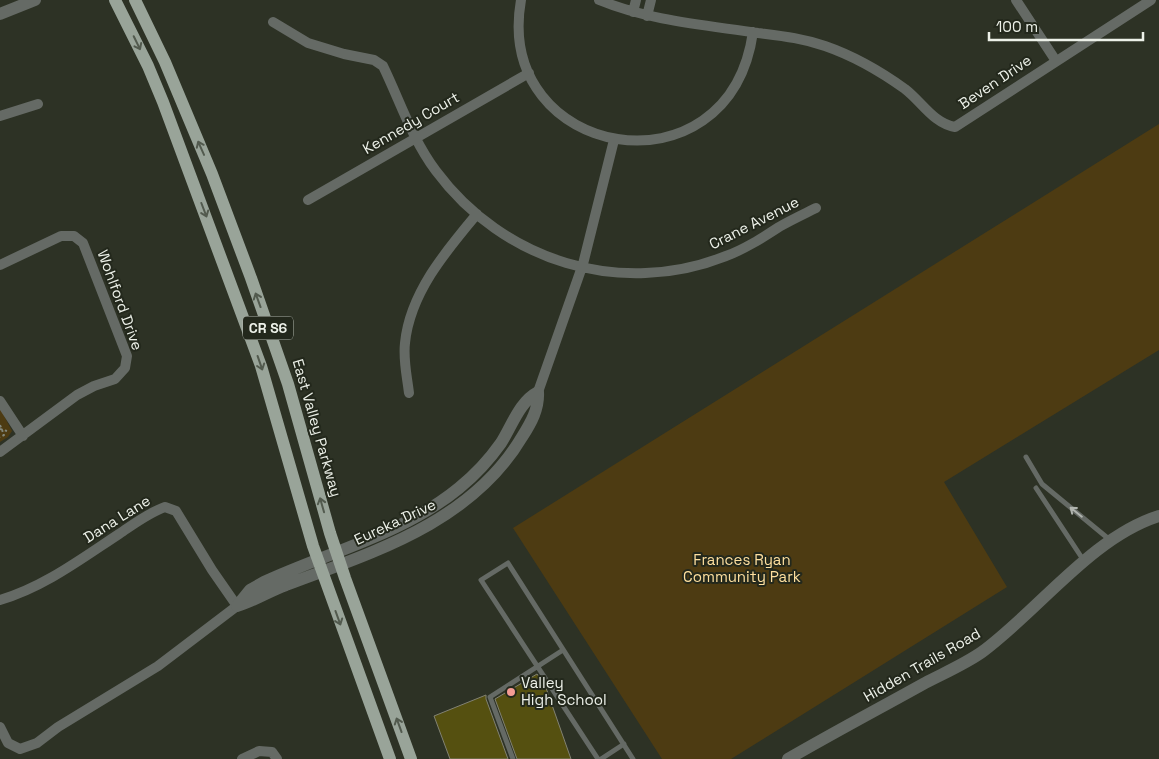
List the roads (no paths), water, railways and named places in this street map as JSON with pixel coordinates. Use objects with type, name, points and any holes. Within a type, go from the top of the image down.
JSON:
[{"type":"main road","name":"CR S6","points":[[115,0],[156,84],[258,357],[317,559],[390,759]]},
{"type":"main road","name":"East Valley Parkway","points":[[135,0],[165,62],[212,174],[248,270],[288,384],[340,564],[412,759]]},
{"type":"street","points":[[0,14],[35,0]]},
{"type":"street","points":[[521,0],[518,24],[522,54],[529,73],[544,98],[558,112],[585,130],[614,140],[641,142],[658,140],[677,134],[712,113],[727,98],[740,78],[750,52],[752,32]]},
{"type":"street","name":"Beven Drive","points":[[599,0],[633,12],[669,21],[796,37],[825,46],[854,58],[883,74],[906,90],[937,120],[945,125],[955,127],[1151,0]]},
{"type":"street","points":[[633,12],[636,0]]},
{"type":"street","points":[[647,16],[651,0]]},
{"type":"street","points":[[1016,0],[1056,61]]},
{"type":"street","name":"Crane Avenue","points":[[273,22],[308,43],[344,54],[374,60],[383,66],[416,138],[442,178],[476,214],[495,229],[542,255],[564,263],[582,268],[617,272],[659,272],[706,263],[727,256],[754,243],[816,208]]},
{"type":"street","name":"Kennedy Court","points":[[308,200],[529,73]]},
{"type":"street","points":[[0,116],[38,104]]},
{"type":"street","name":"Eureka Drive","points":[[237,606],[256,600],[285,585],[322,572],[420,530],[447,516],[485,484],[515,450],[534,415],[539,401],[538,392],[582,268],[614,140]]},
{"type":"street","points":[[409,393],[405,364],[405,342],[418,299],[428,277],[442,256],[476,214]]},
{"type":"street","name":"Wohlford Drive","points":[[0,265],[61,236],[74,236],[83,243],[127,356],[125,368],[115,378],[77,395],[0,452]]},
{"type":"street","name":"Eureka Drive","points":[[0,727],[8,743],[20,748],[37,743],[58,727],[158,666],[237,606],[250,590],[287,572],[406,522],[426,510],[459,488],[487,460],[510,429],[529,397],[538,392]]},
{"type":"street","points":[[0,401],[23,436]]},
{"type":"street","name":"Dana Lane","points":[[0,600],[41,584],[149,513],[165,507],[176,511],[212,570],[237,606]]},
{"type":"street","name":"Hidden Trails Road","points":[[788,759],[980,653],[1111,540],[1125,530],[1159,516]]},
{"type":"street","points":[[242,759],[259,751],[272,752],[277,759]]},
{"type":"lane","points":[[1026,457],[1042,484],[1111,540]]},
{"type":"lane","points":[[1036,488],[1084,562]]},
{"type":"lane","points":[[624,744],[600,759],[481,580],[508,563],[624,744],[633,759]]},
{"type":"lane","points":[[512,759],[490,698],[563,650]]},
{"type":"place","name":"Valley High School","points":[[511,692]]},
{"type":"park label","name":"Frances Ryan Community Park","points":[[742,568]]}]
